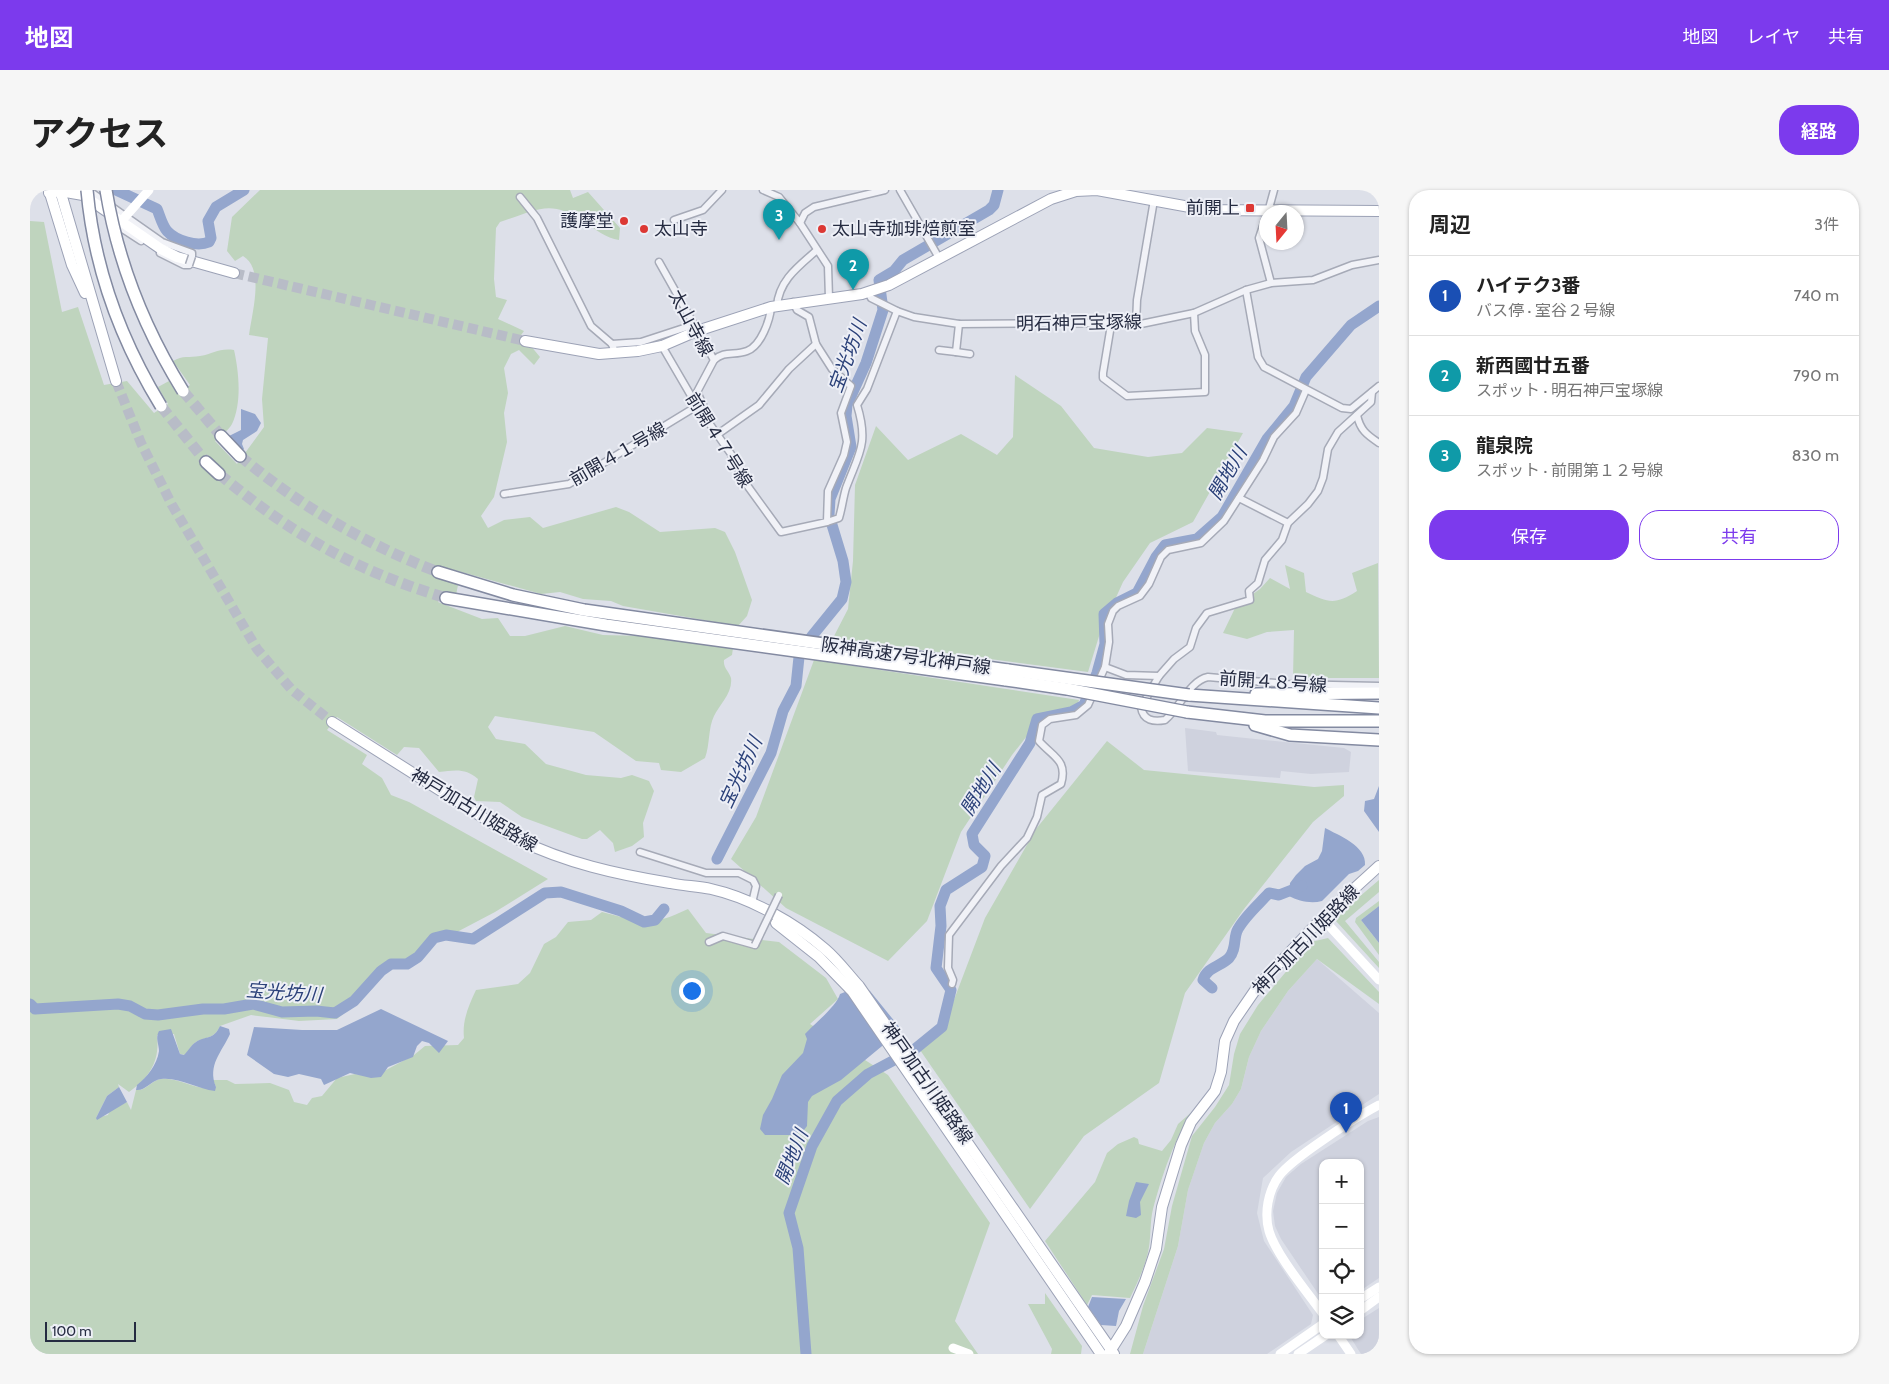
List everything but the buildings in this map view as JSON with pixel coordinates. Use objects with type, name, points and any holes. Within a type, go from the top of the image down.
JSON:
[{"type":"highway","points":[[106,190],[112,226],[136,302],[152,337],[184,391]]},
{"type":"highway","points":[[82,191],[98,263],[114,315],[134,358],[162,406]]},
{"type":"highway","points":[[221,436],[240,456]]},
{"type":"highway","points":[[206,462],[218,474]]},
{"type":"highway","name":"阪神高速7号北神戸線","points":[[438,572],[531,599],[691,630],[1007,675],[1190,693]]},
{"type":"highway","name":"阪神高速7号北神戸線","points":[[446,598],[606,625],[691,630]]},
{"type":"highway","name":"阪神高速7号北神戸線","points":[[1007,675],[1187,712],[1265,721],[1379,721]]},
{"type":"highway","points":[[1190,693],[1379,693]]},
{"type":"highway","points":[[1190,693],[1379,708]]},
{"type":"highway","points":[[1228,717],[1290,735],[1379,740]]},
{"type":"main road","points":[[60,190],[116,381]]},
{"type":"main road","points":[[525,341],[566,350],[662,346],[695,328],[774,306],[875,290],[1051,199],[1076,190],[1097,190],[1206,210],[1259,213]]},
{"type":"main road","points":[[103,332],[72,265],[49,191],[82,191],[177,257],[234,273]]},
{"type":"main road","points":[[1304,212],[1379,211]]},
{"type":"main road","name":"神戸加古川姫路線","points":[[332,722],[517,839],[544,852],[579,865],[685,886],[711,889],[752,903],[794,927],[826,950],[845,977]]},
{"type":"main road","name":"神戸加古川姫路線","points":[[685,886],[748,908],[780,926],[859,986],[916,1074],[1111,1352],[1126,1326],[1145,1282],[1156,1249],[1162,1207],[1181,1145],[1191,1122],[1215,1091],[1221,1072],[1225,1041],[1234,1021],[1258,986],[1322,918],[1379,866]]},
{"type":"main road","name":"神戸加古川姫路線","points":[[916,1074],[966,1159],[1101,1354]]},
{"type":"street","points":[[674,220],[703,210],[722,190]]},
{"type":"street","points":[[763,190],[779,198],[800,223],[828,266],[829,298]]},
{"type":"street","points":[[800,223],[805,213],[814,207],[885,190]]},
{"type":"street","points":[[900,190],[938,256]]},
{"type":"street","points":[[1270,205],[1274,190]]},
{"type":"street","points":[[82,191],[125,217],[162,242],[192,254],[188,265],[168,258],[139,240],[79,198],[82,191]]},
{"type":"street","points":[[125,217],[148,192]]},
{"type":"street","points":[[520,197],[537,218],[590,326],[613,349],[695,328]]},
{"type":"street","points":[[1136,325],[1137,300],[1154,200]]},
{"type":"street","points":[[714,360],[721,354],[746,352],[751,349],[765,328],[786,279],[817,250]]},
{"type":"street","points":[[1262,250],[1271,283]]},
{"type":"street","name":"明石神戸宝塚線","points":[[875,290],[871,298],[897,311],[914,317],[959,324],[1085,323],[1136,325],[1194,313],[1246,290],[1271,283],[1313,280],[1352,265],[1379,260]]},
{"type":"street","name":"太山寺線","points":[[659,262],[714,360],[696,392],[704,407],[699,409]]},
{"type":"street","points":[[1246,290],[1258,358],[1264,367],[1342,408],[1351,409],[1379,386]]},
{"type":"street","points":[[718,434],[759,405],[789,369],[816,344],[809,317],[796,310],[793,302]]},
{"type":"street","points":[[827,522],[836,521],[839,518],[847,485],[858,463],[863,425],[857,405],[867,388],[897,311]]},
{"type":"street","points":[[1110,325],[1103,373],[1104,378],[1111,386],[1127,396],[1206,392],[1205,354],[1195,331],[1194,313]]},
{"type":"street","points":[[956,352],[959,324]]},
{"type":"street","name":"前開４７号線","points":[[662,346],[699,409],[731,454],[744,480],[781,532],[827,522],[828,491],[848,442],[841,413],[850,386],[832,369],[816,344]]},
{"type":"street","points":[[939,350],[970,354]]},
{"type":"street","points":[[952,984],[953,980],[948,968],[949,935],[1001,866],[1026,838],[1037,817],[1042,795],[1061,784],[1064,772],[1054,754],[1039,741],[1042,725],[1050,719],[1076,715],[1088,705],[1105,667],[1109,642],[1108,624],[1113,611],[1118,606],[1140,596],[1149,584],[1160,557],[1168,550],[1201,543],[1224,520],[1274,437],[1296,413],[1306,390]]},
{"type":"street","points":[[1105,667],[1126,675],[1159,676],[1174,659],[1190,647],[1196,628],[1207,613],[1250,600],[1249,591],[1258,583],[1264,560],[1282,540],[1288,523],[1308,504],[1318,491],[1323,478],[1328,450],[1338,432],[1371,402],[1372,392]]},
{"type":"street","name":"前開４１号線","points":[[504,494],[569,484],[699,409]]},
{"type":"street","points":[[1357,415],[1359,425],[1364,432],[1379,443]]},
{"type":"street","points":[[1239,498],[1288,523]]},
{"type":"street","name":"前開４８号線","points":[[1159,676],[1141,707],[1142,713],[1146,718],[1157,722],[1171,716],[1195,684],[1201,679],[1208,677],[1287,684],[1379,686]]},
{"type":"street","points":[[640,852],[706,873],[738,873],[748,876],[756,886],[752,903]]},
{"type":"street","points":[[709,942],[723,936],[755,945],[779,895]]},
{"type":"street","points":[[1322,918],[1379,980]]},
{"type":"street","points":[[1319,1308],[1278,1250],[1269,1232],[1266,1213],[1270,1195],[1279,1175],[1300,1158],[1379,1105]]},
{"type":"street","points":[[1364,1296],[1379,1287]]},
{"type":"street","points":[[1364,1308],[1379,1297]]},
{"type":"street","points":[[1280,1354],[1319,1327]]},
{"type":"street","points":[[1298,1354],[1320,1339]]},
{"type":"street","points":[[1341,1339],[1351,1354]]},
{"type":"street","points":[[953,1348],[968,1354]]},
{"type":"shaded area","points":[[1185,728],[1216,732],[1217,735],[1344,748],[1351,752],[1349,772],[1311,774],[1281,771],[1280,778],[1188,771]]},
{"type":"shaded area","points":[[1317,959],[1379,1013],[1379,1094],[1291,1152],[1263,1178],[1257,1213],[1264,1241],[1313,1315],[1311,1324],[1267,1354],[1143,1354],[1178,1246],[1188,1190],[1204,1143],[1215,1123],[1232,1104],[1241,1089],[1249,1057],[1261,1031],[1288,991]]},
{"type":"shaded area","points":[[1379,1117],[1379,1278],[1364,1288],[1364,1159],[1319,1159],[1319,1295],[1281,1239],[1275,1226],[1273,1211],[1277,1193],[1286,1177],[1301,1164],[1368,1121]]},
{"type":"shaded area","points":[[1379,1308],[1379,1354],[1361,1354],[1352,1339],[1364,1339],[1364,1317]]},
{"type":"green space","points":[[260,190],[570,190],[573,198],[588,192],[620,228],[619,240],[601,233],[573,215],[552,208],[534,210],[500,222],[496,228],[494,279],[496,297],[507,300],[498,319],[524,331],[516,342],[530,345],[540,357],[534,365],[519,350],[511,354],[504,368],[508,393],[504,413],[507,442],[494,497],[481,516],[488,528],[504,520],[530,517],[543,528],[616,507],[629,512],[660,532],[715,528],[725,532],[735,552],[752,600],[747,616],[738,626],[623,606],[611,601],[583,599],[560,592],[541,594],[440,566],[436,577],[458,585],[456,595],[441,592],[438,602],[482,619],[498,618],[510,636],[525,636],[565,626],[603,635],[643,636],[733,648],[732,655],[724,660],[724,665],[731,678],[730,689],[712,721],[705,758],[681,772],[661,770],[659,763],[636,761],[594,732],[495,716],[488,727],[496,739],[525,744],[546,764],[586,775],[621,778],[632,775],[649,781],[654,791],[643,823],[644,837],[632,846],[615,852],[613,843],[600,830],[587,839],[582,839],[522,817],[500,802],[476,801],[474,797],[478,779],[474,775],[465,771],[439,772],[419,748],[404,747],[397,755],[337,717],[327,730],[367,755],[362,764],[382,778],[391,795],[409,802],[548,879],[495,912],[457,932],[428,941],[407,960],[380,973],[349,1009],[337,1019],[299,1021],[251,1015],[220,1026],[214,1034],[195,1042],[185,1055],[180,1054],[174,1034],[157,1035],[157,1053],[148,1074],[129,1092],[118,1084],[119,1087],[107,1096],[96,1118],[108,1115],[110,1110],[127,1102],[131,1110],[136,1090],[143,1089],[154,1081],[161,1079],[175,1080],[203,1088],[216,1087],[213,1080],[227,1080],[235,1084],[270,1083],[289,1090],[294,1102],[307,1105],[312,1098],[322,1096],[337,1078],[355,1074],[373,1077],[414,1055],[425,1046],[458,1045],[464,1038],[465,1019],[476,990],[518,984],[530,973],[544,944],[556,937],[568,922],[591,920],[602,912],[637,920],[654,921],[688,909],[706,933],[779,942],[826,978],[838,999],[810,1024],[888,1075],[990,1223],[955,1321],[978,1354],[30,1354],[30,221],[44,222],[62,312],[78,307],[104,385],[127,381],[154,413],[168,404],[158,387],[169,381],[177,394],[190,385],[173,361],[220,350],[234,350],[238,378],[237,407],[231,426],[215,441],[237,464],[264,427],[262,399],[268,338],[249,335],[255,292],[254,271],[250,262],[243,256],[235,261],[227,251],[232,217]]},
{"type":"green space","points":[[1015,375],[1061,406],[1094,448],[1148,457],[1182,453],[1207,428],[1243,433],[1193,522],[1150,543],[1123,582],[1100,633],[1088,672],[833,638],[848,609],[853,561],[855,485],[876,426],[908,460],[961,434],[997,455],[1013,437]]},
{"type":"green space","points":[[1378,563],[1379,678],[1293,678],[1294,630],[1267,632],[1247,639],[1223,633],[1236,606],[1260,589],[1270,578],[1290,589],[1285,565],[1304,573],[1306,592],[1332,601],[1343,599],[1357,591],[1352,573]]},
{"type":"green space","points":[[814,660],[1079,700],[1077,706],[1041,718],[1012,755],[961,832],[927,921],[888,961],[786,908],[731,859],[756,817]]},
{"type":"green space","points":[[1107,741],[1144,770],[1314,787],[1344,785],[1344,796],[1313,822],[1244,909],[1185,993],[1159,1083],[1084,1136],[1030,1209],[920,1050],[949,1013],[985,918],[1036,829]]},
{"type":"green space","points":[[1379,880],[1379,892],[1345,921],[1379,962],[1379,968],[1336,921],[1338,915]]},
{"type":"green space","points":[[1379,901],[1379,906],[1361,920],[1379,943],[1379,955],[1355,922],[1356,918]]},
{"type":"green space","points":[[1328,938],[1379,992],[1379,1004],[1317,959],[1288,991],[1261,1031],[1249,1057],[1241,1089],[1232,1104],[1215,1123],[1204,1143],[1188,1190],[1178,1246],[1143,1354],[1130,1354],[1143,1306],[1164,1249],[1172,1206],[1192,1136],[1215,1107],[1229,1085],[1234,1054],[1240,1034],[1258,1005],[1311,942]]},
{"type":"green space","points":[[1194,1110],[1180,1133],[1165,1171],[1151,1218],[1146,1260],[1130,1298],[1092,1295],[1087,1305],[1045,1241],[1095,1182],[1107,1153],[1118,1144],[1134,1137],[1138,1139],[1139,1144],[1162,1151],[1171,1140],[1178,1124]]},
{"type":"green space","points":[[1045,1293],[1082,1346],[1081,1354],[1051,1354],[1052,1349],[1028,1304],[1045,1304]]},
{"type":"water","points":[[241,409],[255,414],[261,423],[257,431],[243,440],[244,449],[242,451],[229,436],[241,430]]},
{"type":"water","points":[[1379,786],[1379,832],[1364,811],[1365,801],[1374,799]]},
{"type":"water","points":[[1325,828],[1357,847],[1364,858],[1365,865],[1358,871],[1349,874],[1322,901],[1300,901],[1289,896],[1290,883],[1305,866],[1318,859],[1322,851]]},
{"type":"water","points":[[1379,906],[1379,943],[1361,920]]},
{"type":"water","points":[[846,988],[865,988],[870,991],[900,1028],[899,1032],[841,1080],[812,1096],[808,1102],[807,1126],[804,1130],[792,1135],[765,1135],[760,1129],[763,1115],[782,1075],[803,1053],[807,1039],[805,1034],[830,1009],[840,994],[845,992]]},
{"type":"water","points":[[381,1009],[448,1041],[439,1053],[429,1043],[422,1041],[417,1046],[413,1057],[388,1067],[381,1077],[371,1078],[350,1073],[324,1085],[321,1079],[299,1074],[288,1077],[274,1074],[247,1055],[254,1027],[337,1030]]},
{"type":"water","points":[[220,1026],[229,1029],[230,1034],[214,1065],[215,1091],[182,1081],[168,1079],[154,1081],[143,1089],[136,1090],[137,1085],[148,1074],[156,1061],[159,1051],[157,1039],[159,1031],[171,1029],[180,1054],[184,1055],[196,1042],[215,1034]]},
{"type":"water","points":[[119,1087],[127,1102],[97,1120],[96,1118],[107,1096]]},
{"type":"water","points":[[1136,1182],[1149,1184],[1140,1202],[1141,1215],[1136,1218],[1126,1216]]},
{"type":"water","points":[[1092,1297],[1126,1299],[1119,1311],[1116,1326],[1101,1325],[1088,1307]]},
{"type":"waterway","points":[[116,190],[157,209],[164,226],[171,235],[187,242],[199,244],[209,242],[211,238],[208,221],[216,207],[244,190]]},
{"type":"waterway","name":"宝光坊川","points":[[717,859],[771,753],[783,711],[796,686],[799,657],[812,636],[842,599],[846,582],[843,561],[829,515],[830,499],[851,447],[846,416],[847,405],[866,363],[883,310],[879,280],[894,271],[903,260],[989,210],[994,205],[998,190]]},
{"type":"waterway","name":"開地川","points":[[806,1354],[798,1248],[789,1213],[812,1146],[837,1101],[868,1074],[915,1049],[942,1027],[951,990],[936,968],[941,926],[940,906],[946,890],[982,867],[985,856],[974,845],[972,834],[1030,743],[1037,719],[1071,712],[1084,705],[1097,673],[1105,644],[1104,614],[1117,603],[1137,593],[1156,557],[1165,545],[1197,539],[1222,517],[1267,439],[1294,406],[1306,377],[1351,325],[1379,306]]},
{"type":"waterway","points":[[1212,988],[1203,980],[1207,972],[1229,958],[1233,951],[1237,932],[1248,915],[1269,893],[1279,895],[1302,886]]},
{"type":"waterway","name":"宝光坊川","points":[[30,1004],[35,1009],[118,1004],[130,1006],[145,1014],[158,1015],[203,1009],[224,1009],[253,1004],[282,1012],[316,1011],[335,1013],[354,1001],[381,971],[391,964],[407,964],[418,957],[434,938],[446,935],[473,939],[545,893],[561,892],[621,911],[644,922],[655,920],[664,909]]},
{"type":"tunnel","points":[[234,273],[525,341]]},
{"type":"tunnel","points":[[116,381],[141,443],[172,505],[257,649],[292,690],[332,722]]},
{"type":"tunnel","points":[[183,391],[221,436]]},
{"type":"tunnel","points":[[161,406],[206,462]]},
{"type":"tunnel","points":[[240,456],[286,491],[334,522],[385,549],[438,572]]},
{"type":"tunnel","points":[[219,474],[246,496],[299,533],[353,563],[446,598]]},
{"type":"place","name":"前開上","points":[[1250,208]]},
{"type":"place","name":"護摩堂","points":[[624,221]]},
{"type":"place","name":"太山寺","points":[[644,229]]},
{"type":"place","name":"太山寺珈琲焙煎室","points":[[822,229]]},
{"type":"place","name":"龍泉院","points":[[779,240]]},
{"type":"place","name":"新西國廿五番","points":[[853,290]]},
{"type":"place","name":"ハイテク3番","points":[[1346,1133]]}]
